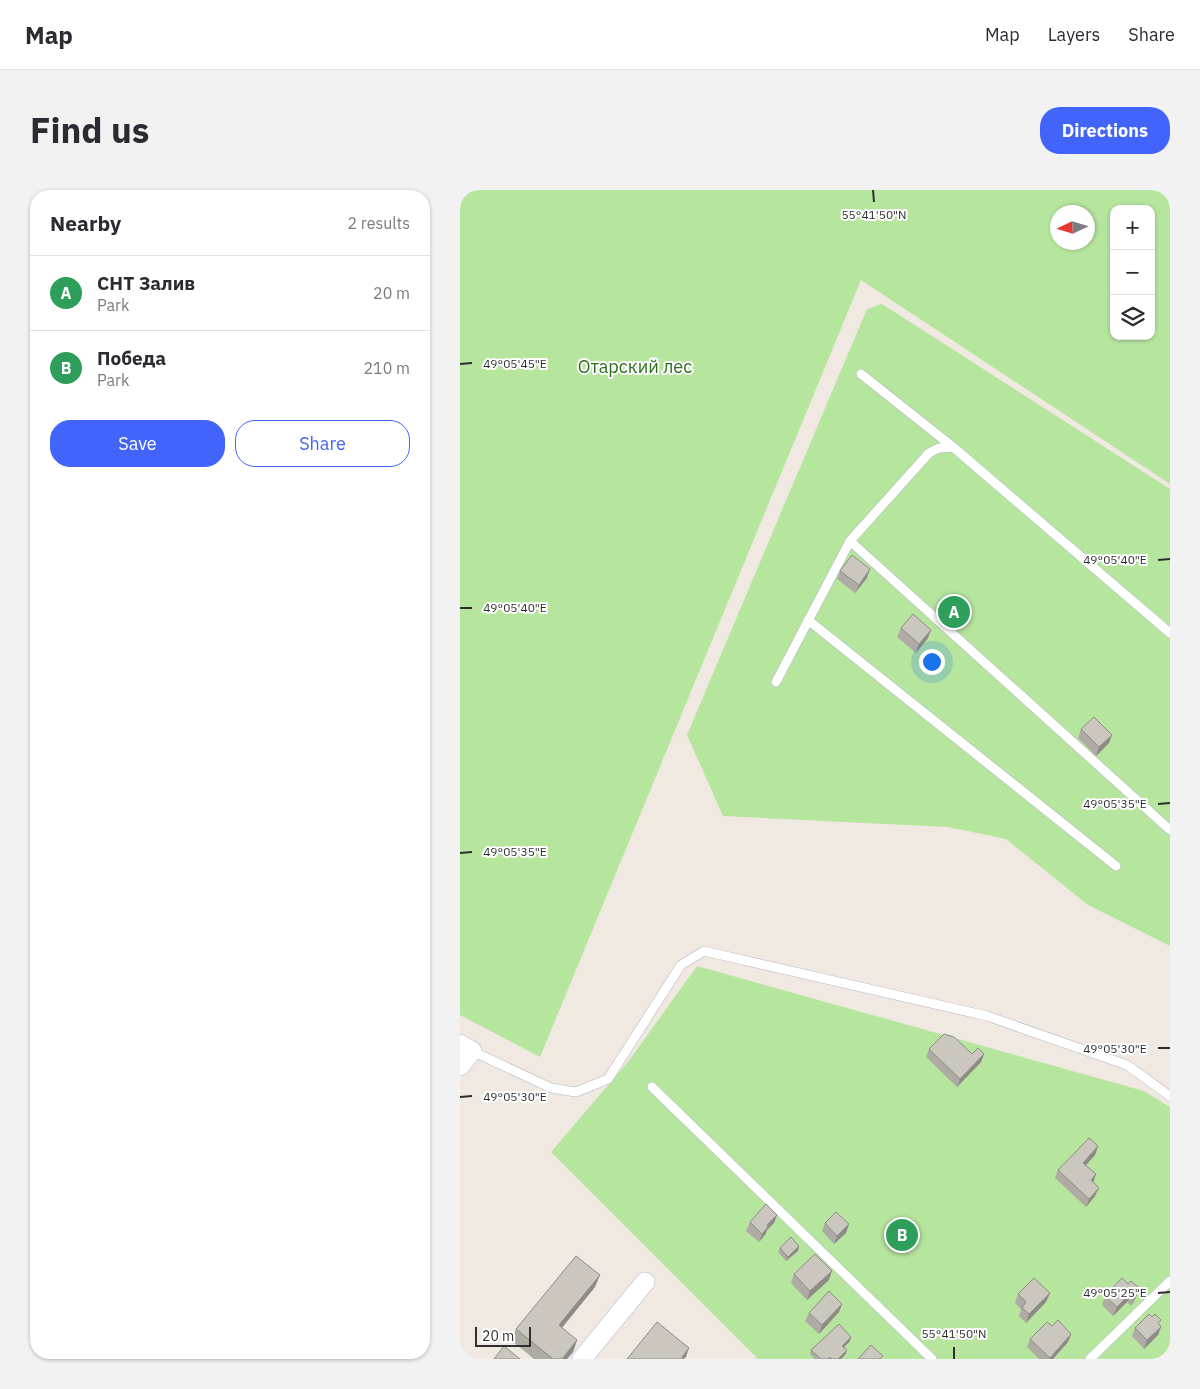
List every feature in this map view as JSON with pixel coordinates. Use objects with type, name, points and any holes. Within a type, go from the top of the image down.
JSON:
[{"type":"street","points":[[460,1066],[466,1047]]},
{"type":"street","points":[[582,1359],[645,1282]]},
{"type":"lane","points":[[861,374],[953,447],[1170,633]]},
{"type":"lane","points":[[776,682],[850,541],[929,453],[939,448],[953,447]]},
{"type":"lane","points":[[850,541],[1170,830]]},
{"type":"lane","points":[[808,620],[1116,866]]},
{"type":"lane","points":[[466,1047],[550,1088],[576,1092],[608,1079],[680,965],[704,951],[987,1016],[1127,1065],[1170,1096]]},
{"type":"lane","points":[[652,1086],[932,1359]]},
{"type":"lane","points":[[1090,1359],[1170,1282]]},
{"type":"green space","name":"Отарский лес","points":[[460,190],[1170,190],[1170,484],[861,280],[540,1057],[460,1015]]},
{"type":"green space","points":[[882,304],[1170,489],[1170,946],[1088,905],[1006,839],[948,827],[723,816],[687,735],[867,309]]},
{"type":"green space","points":[[697,966],[1144,1091],[1170,1107],[1170,1359],[758,1359],[551,1152],[628,1062]]},
{"type":"building","points":[[852,555],[870,569],[859,585],[840,571]]},
{"type":"building","points":[[913,614],[931,630],[919,644],[901,628]]},
{"type":"building","points":[[1094,717],[1112,735],[1099,747],[1081,729]]},
{"type":"building","points":[[944,1034],[954,1037],[972,1054],[978,1048],[984,1054],[960,1079],[929,1049]]},
{"type":"building","points":[[1089,1138],[1098,1146],[1083,1163],[1096,1174],[1091,1180],[1099,1188],[1089,1199],[1058,1170]]},
{"type":"building","points":[[766,1204],[777,1215],[767,1225],[768,1227],[762,1234],[750,1222]]},
{"type":"building","points":[[836,1212],[849,1224],[837,1236],[825,1223]]},
{"type":"building","points":[[791,1237],[799,1246],[788,1257],[780,1248]]},
{"type":"building","points":[[815,1254],[832,1271],[810,1291],[794,1274]]},
{"type":"building","points":[[576,1256],[600,1275],[559,1325],[577,1340],[562,1359],[553,1359],[516,1329]]},
{"type":"building","points":[[1034,1278],[1050,1293],[1029,1314],[1022,1308],[1026,1302],[1018,1294]]},
{"type":"building","points":[[1122,1278],[1128,1284],[1131,1281],[1139,1288],[1134,1298],[1130,1294],[1117,1307],[1105,1296]]},
{"type":"building","points":[[829,1291],[842,1304],[822,1325],[809,1313]]},
{"type":"building","points":[[1149,1314],[1152,1317],[1155,1314],[1161,1320],[1158,1323],[1161,1327],[1147,1340],[1135,1328]]},
{"type":"building","points":[[1058,1320],[1071,1334],[1050,1358],[1030,1339],[1047,1322],[1052,1326]]},
{"type":"building","points":[[657,1322],[689,1348],[682,1357],[684,1359],[627,1359]]},
{"type":"building","points":[[839,1324],[851,1337],[842,1346],[847,1350],[838,1359],[830,1357],[828,1359],[821,1359],[811,1350]]},
{"type":"building","points":[[871,1345],[883,1356],[880,1359],[858,1359]]},
{"type":"building","points":[[504,1346],[520,1359],[494,1359]]},
{"type":"place","name":"СНТ Залив","points":[[954,612]]},
{"type":"place","name":"Победа","points":[[902,1235]]}]
